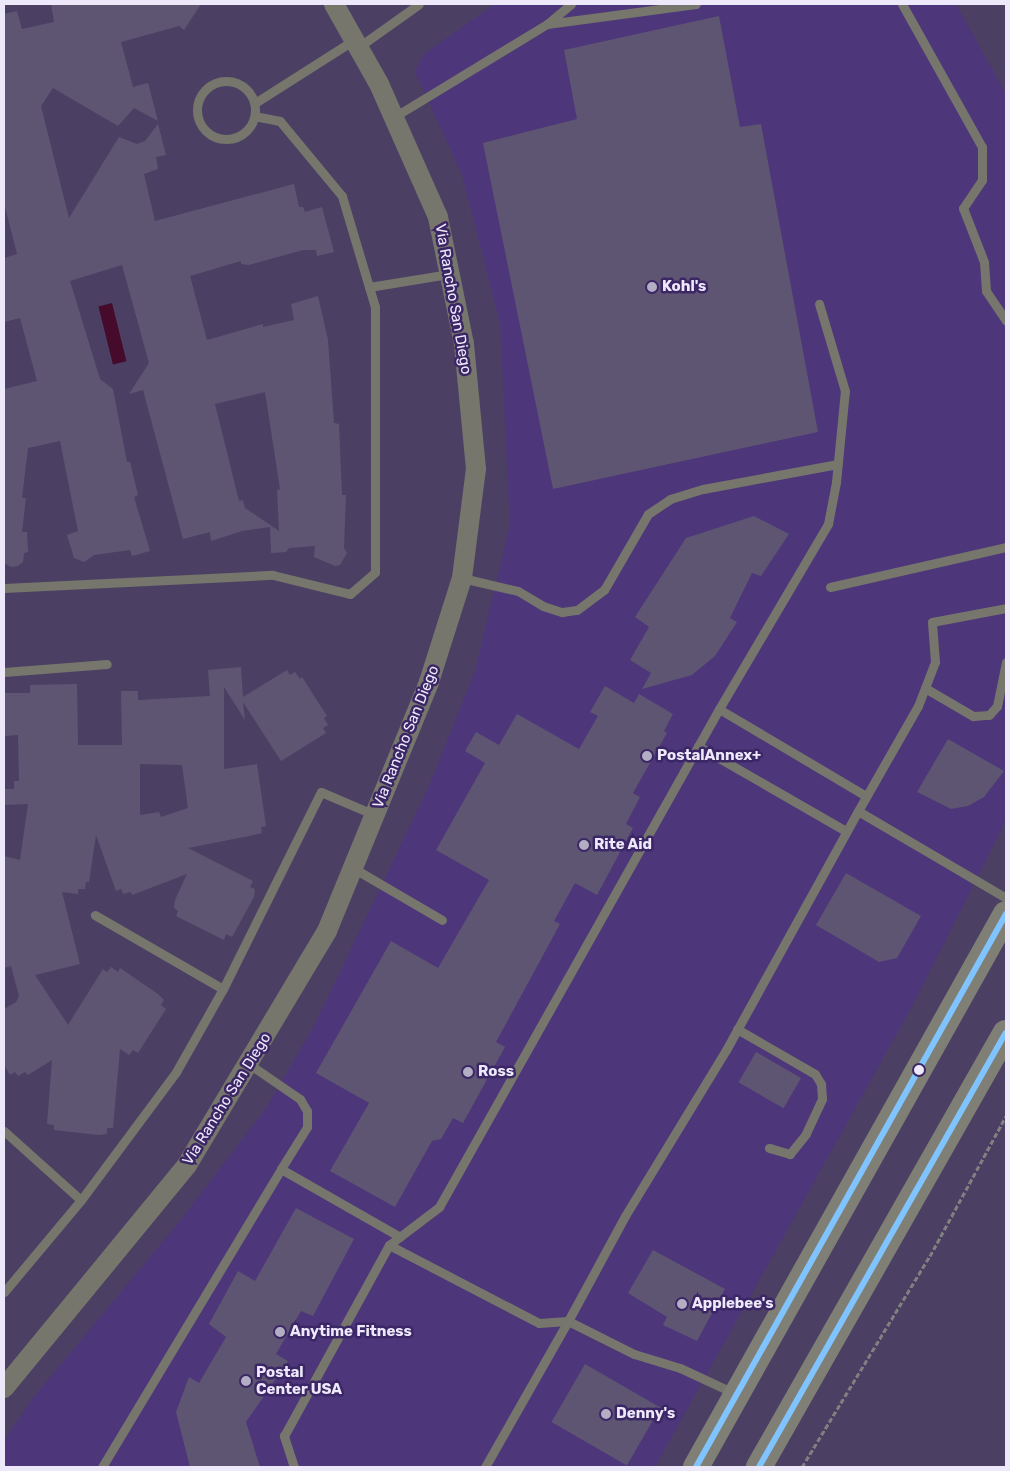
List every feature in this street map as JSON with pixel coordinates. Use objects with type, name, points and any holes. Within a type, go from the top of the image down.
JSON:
[{"type":"main road","points":[[696,1467],[1006,914]]},
{"type":"main road","points":[[759,1467],[1006,1033]]},
{"type":"street","name":"Via Rancho San Diego","points":[[4,1388],[187,1166],[328,931],[430,682],[462,578],[476,468],[464,344],[448,274],[438,217],[394,117],[358,42],[334,4]]},
{"type":"lane","points":[[255,103],[419,4]]},
{"type":"lane","points":[[394,117],[547,24],[571,4]]},
{"type":"lane","points":[[547,24],[696,4]]},
{"type":"lane","points":[[902,4],[982,147],[982,180],[963,208],[984,262],[986,291],[1006,321]]},
{"type":"lane","points":[[225,81],[244,86],[255,103],[255,116],[245,133],[227,140],[217,138],[201,126],[197,106],[206,89],[225,81]]},
{"type":"lane","points":[[4,588],[273,575],[350,594],[376,572],[375,307],[342,196],[280,121],[255,116]]},
{"type":"lane","points":[[369,286],[448,274]]},
{"type":"lane","points":[[294,1467],[284,1436],[389,1245],[439,1206],[719,709],[828,524],[838,464],[844,391],[819,304]]},
{"type":"lane","points":[[462,578],[518,590],[543,606],[562,612],[577,610],[604,590],[648,514],[670,499],[702,489],[838,464]]},
{"type":"lane","points":[[830,587],[1006,546]]},
{"type":"lane","points":[[485,1467],[626,1216],[737,1030],[846,831],[918,706],[935,662],[932,622],[1006,608]]},
{"type":"lane","points":[[925,688],[973,716],[990,715],[997,706],[1006,662]]},
{"type":"lane","points":[[4,672],[107,664]]},
{"type":"lane","points":[[719,709],[866,796]]},
{"type":"lane","points":[[698,746],[846,831]]},
{"type":"lane","points":[[4,1292],[81,1200],[176,1072],[223,989],[321,792],[375,815]]},
{"type":"lane","points":[[858,811],[1006,898]]},
{"type":"lane","points":[[353,868],[442,920]]},
{"type":"lane","points":[[95,915],[223,989]]},
{"type":"lane","points":[[737,1030],[815,1074],[821,1084],[822,1099],[806,1134],[790,1154],[769,1148]]},
{"type":"lane","points":[[102,1467],[307,1127],[307,1111],[300,1098],[249,1064]]},
{"type":"lane","points":[[4,1131],[81,1200]]},
{"type":"lane","points":[[280,1169],[400,1237]]},
{"type":"lane","points":[[389,1245],[538,1323],[568,1321],[634,1354],[680,1368],[737,1394]]},
{"type":"path","points":[[802,1467],[930,1256],[1006,1116]]},
{"type":"shaded area","points":[[495,4],[956,4],[1006,94],[1006,820],[914,1003],[655,1467],[4,1467],[4,1440],[33,1398],[179,1222],[266,1108],[314,1026],[429,786],[475,671],[510,524],[500,324],[462,175],[415,72],[424,54]]},
{"type":"shaded area","points":[[112,303],[127,361],[113,365],[98,306]]},
{"type":"building","points":[[51,4],[201,4],[184,30],[179,26],[121,42],[133,87],[148,83],[158,121],[134,108],[118,126],[53,88],[41,106],[69,218],[119,137],[137,144],[145,141],[158,124],[166,155],[156,157],[158,169],[144,174],[155,221],[294,184],[299,207],[303,207],[305,212],[322,207],[334,252],[317,256],[316,250],[303,250],[249,265],[241,264],[241,261],[190,276],[207,340],[263,324],[263,327],[294,320],[291,304],[318,296],[328,340],[334,423],[339,424],[342,495],[346,495],[344,548],[347,553],[340,565],[335,566],[314,557],[315,546],[289,548],[286,552],[271,553],[270,527],[242,531],[211,541],[210,532],[183,539],[143,390],[129,394],[149,363],[122,265],[70,281],[100,379],[113,389],[127,462],[130,462],[138,495],[134,497],[150,551],[132,556],[130,550],[94,555],[84,562],[74,558],[67,535],[78,531],[60,441],[28,448],[22,498],[26,498],[22,532],[27,532],[28,552],[24,553],[23,562],[18,566],[11,567],[4,563],[4,389],[37,381],[20,318],[4,322],[4,258],[17,254],[4,203],[4,14],[17,11],[22,29],[54,22]],"holes":[[[265,392],[280,489],[277,490],[279,531],[245,508],[243,500],[239,501],[215,404]]]},
{"type":"building","name":"Kohl's","points":[[719,16],[740,127],[761,124],[818,432],[553,489],[483,143],[577,119],[564,50]]},
{"type":"building","points":[[754,516],[789,534],[761,576],[752,573],[730,618],[737,622],[715,656],[692,675],[642,689],[651,673],[630,660],[649,627],[635,617],[686,538]]},
{"type":"building","points":[[241,667],[243,697],[287,670],[290,675],[295,672],[300,679],[302,677],[327,716],[324,718],[328,725],[323,728],[326,733],[281,761],[243,702],[245,720],[224,687],[224,769],[257,764],[266,826],[261,827],[262,833],[188,848],[253,881],[250,887],[255,889],[254,897],[232,937],[226,934],[224,940],[176,916],[178,911],[174,908],[175,900],[187,874],[132,895],[131,892],[123,894],[121,889],[116,891],[96,835],[89,882],[86,882],[85,889],[78,889],[78,894],[62,892],[80,964],[35,975],[68,1025],[103,969],[107,972],[111,967],[118,972],[120,968],[158,994],[164,1000],[161,1005],[166,1009],[138,1053],[133,1050],[129,1055],[120,1049],[113,1128],[107,1128],[107,1134],[99,1135],[54,1130],[54,1125],[47,1124],[52,1060],[28,1075],[25,1072],[18,1076],[15,1072],[10,1075],[4,1065],[4,1009],[16,1002],[19,996],[11,966],[4,968],[4,856],[20,860],[28,804],[4,805],[4,789],[14,789],[14,781],[19,781],[18,735],[4,736],[4,693],[30,693],[30,685],[77,684],[78,745],[122,745],[121,691],[138,691],[138,700],[210,696],[208,670]],"holes":[[[140,764],[182,765],[188,808],[161,817],[159,812],[140,815]]]},
{"type":"building","points":[[605,686],[634,703],[639,694],[673,714],[664,731],[667,733],[633,793],[640,797],[626,824],[633,828],[597,895],[575,883],[554,921],[560,924],[496,1042],[505,1047],[463,1123],[453,1118],[441,1139],[432,1141],[395,1207],[330,1171],[369,1103],[316,1073],[391,941],[438,968],[489,880],[436,850],[485,763],[465,751],[476,732],[499,745],[517,714],[579,749],[598,716],[590,712]]},
{"type":"building","points":[[948,739],[1004,771],[984,797],[968,806],[951,809],[917,792]]},
{"type":"building","points":[[846,873],[921,916],[897,958],[879,962],[816,925]]},
{"type":"building","points":[[756,1052],[801,1078],[784,1108],[738,1082]]},
{"type":"building","points":[[296,1208],[354,1239],[313,1316],[301,1311],[276,1354],[288,1361],[246,1422],[260,1467],[190,1467],[176,1412],[189,1377],[199,1383],[226,1337],[209,1324],[238,1271],[255,1281]]},
{"type":"building","name":"Applebee's","points":[[653,1250],[725,1289],[697,1341],[663,1325],[667,1317],[628,1293]]},
{"type":"building","name":"Denny's","points":[[585,1364],[660,1408],[627,1466],[552,1422]]},
{"type":"transit line","points":[[696,1467],[1006,914]]},
{"type":"transit line","points":[[759,1467],[1006,1033]]},
{"type":"place","name":"Kohl's","points":[[652,287]]},
{"type":"place","name":"PostalAnnex+","points":[[647,756]]},
{"type":"place","name":"Rite Aid","points":[[584,845]]},
{"type":"place","name":"Ross","points":[[468,1072]]},
{"type":"place","name":"Applebee's","points":[[682,1304]]},
{"type":"place","name":"Anytime Fitness","points":[[280,1332]]},
{"type":"place","name":"Postal Center USA","points":[[246,1381]]},
{"type":"place","name":"Denny's","points":[[606,1414]]}]
